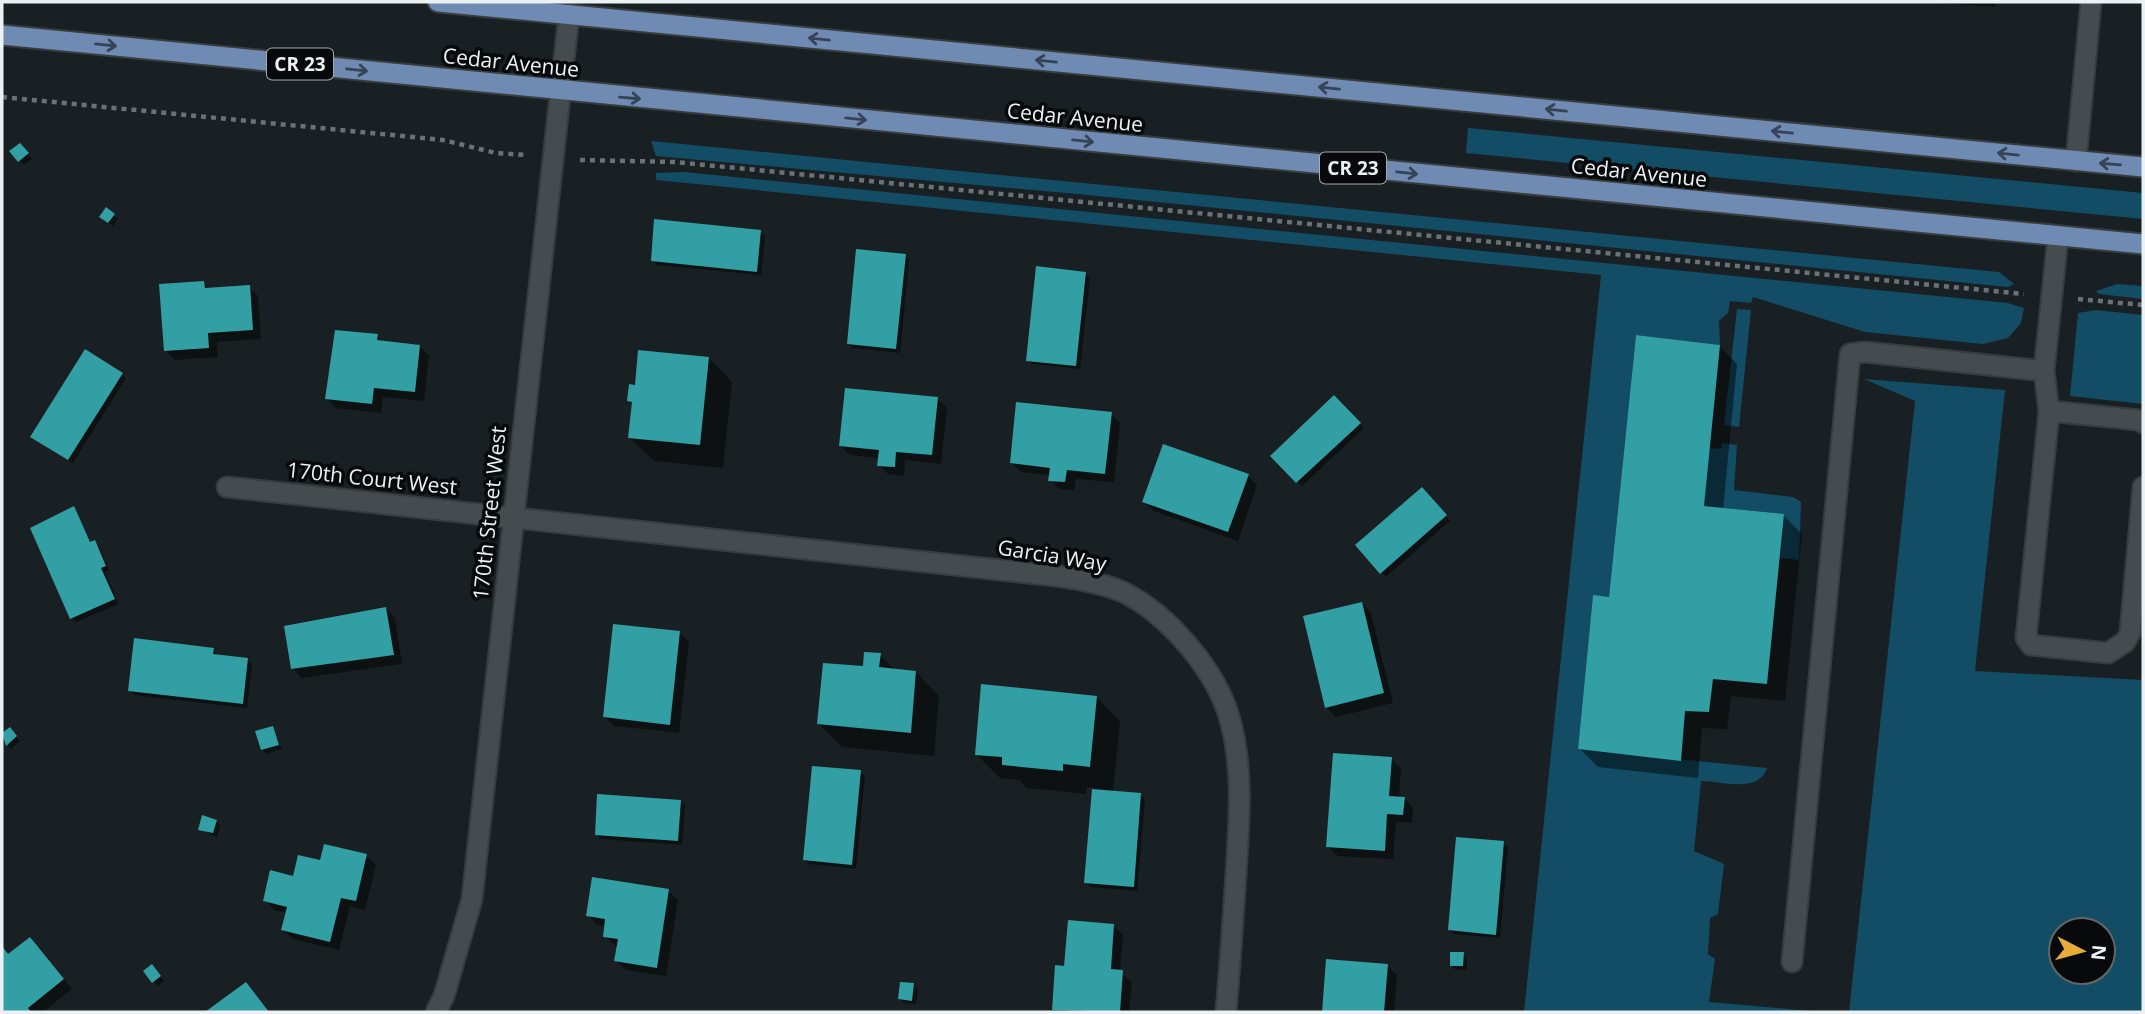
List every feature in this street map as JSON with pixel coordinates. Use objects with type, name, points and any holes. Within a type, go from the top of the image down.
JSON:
[{"type":"main road","points":[[438,2],[2143,167]]},
{"type":"main road","name":"Cedar Avenue","points":[[2,35],[562,92],[2143,244]]},
{"type":"street","points":[[2076,161],[2091,2]]},
{"type":"street","name":"170th Street West","points":[[436,1012],[444,996],[472,898],[513,516],[556,158],[569,14]]},
{"type":"street","points":[[2058,236],[2044,371],[2049,411],[2026,638],[2031,645],[2108,653],[2124,642],[2130,633],[2143,487]]},
{"type":"street","points":[[1792,962],[1850,355],[1865,352],[2044,371]]},
{"type":"street","points":[[2049,411],[2138,420],[2143,423]]},
{"type":"street","name":"170th Court West","points":[[227,487],[513,516]]},
{"type":"street","name":"Garcia Way","points":[[513,516],[797,550],[1056,576],[1091,582],[1123,593],[1159,616],[1196,656],[1230,719],[1241,795],[1226,1012]]},
{"type":"path","points":[[2,97],[443,140],[496,153],[624,163],[676,162],[2143,305]]},
{"type":"shaded area","points":[[1468,128],[2143,193],[2143,219],[1466,153]]},
{"type":"shaded area","points":[[651,141],[1999,272],[2014,284],[2008,287],[1077,194],[656,156]]},
{"type":"shaded area","points":[[684,172],[2008,303],[2024,308],[2021,323],[2008,338],[1983,344],[1865,332],[1753,297],[1751,303],[1730,301],[1728,313],[1719,321],[1720,345],[1636,335],[1609,597],[1593,596],[1578,749],[1767,768],[1762,776],[1748,784],[1701,781],[1694,851],[1724,864],[1718,914],[1710,918],[1708,954],[1715,959],[1709,1002],[1822,1012],[1524,1012],[1601,275],[656,180],[656,173]]},
{"type":"shaded area","points":[[2117,284],[2143,286],[2143,299],[2099,294],[2096,291]]},
{"type":"shaded area","points":[[1737,309],[1751,310],[1739,427],[1724,425]]},
{"type":"shaded area","points":[[2096,310],[2143,315],[2143,404],[2070,396],[2078,313]]},
{"type":"shaded area","points":[[1864,379],[2005,390],[1975,671],[2143,680],[2143,1012],[1849,1012],[1915,401]]},
{"type":"shaded area","points":[[1722,443],[1737,445],[1734,490],[1793,497],[1801,502],[1799,560],[1780,558],[1784,514],[1704,506],[1709,448],[1721,449]]},
{"type":"building","points":[[20,143],[29,153],[18,162],[9,151]]},
{"type":"building","points":[[106,207],[115,214],[108,223],[99,217]]},
{"type":"building","points":[[654,219],[761,230],[757,272],[651,261]]},
{"type":"building","points":[[856,249],[906,254],[896,349],[847,344]]},
{"type":"building","points":[[1036,266],[1086,272],[1076,366],[1026,361]]},
{"type":"building","points":[[204,281],[205,288],[250,285],[253,330],[208,333],[209,348],[164,351],[159,284]]},
{"type":"building","points":[[335,330],[378,334],[377,340],[420,345],[415,392],[374,388],[372,404],[325,399]]},
{"type":"building","points":[[1636,335],[1720,345],[1704,506],[1784,514],[1767,684],[1713,679],[1709,712],[1685,711],[1681,761],[1578,749],[1593,595],[1609,597]]},
{"type":"building","points":[[85,349],[123,373],[68,460],[30,437]]},
{"type":"building","points":[[638,350],[709,357],[700,445],[628,438],[632,402],[627,401],[629,384],[635,385]]},
{"type":"building","points":[[845,388],[938,397],[932,455],[896,452],[895,467],[877,466],[879,450],[839,446]]},
{"type":"building","points":[[1334,395],[1361,423],[1296,483],[1270,456]]},
{"type":"building","points":[[1016,402],[1112,412],[1105,474],[1067,470],[1065,482],[1048,481],[1050,468],[1010,463]]},
{"type":"building","points":[[1163,444],[1249,474],[1228,532],[1142,502]]},
{"type":"building","points":[[1422,487],[1447,515],[1380,574],[1355,545]]},
{"type":"building","points":[[74,506],[90,542],[95,540],[106,566],[101,568],[115,599],[70,619],[30,528]]},
{"type":"building","points":[[1362,602],[1384,693],[1325,708],[1303,616]]},
{"type":"building","points":[[386,607],[394,655],[291,669],[284,626]]},
{"type":"building","points":[[613,624],[680,631],[670,725],[603,717]]},
{"type":"building","points":[[134,638],[214,648],[213,654],[248,658],[243,704],[128,691]]},
{"type":"building","points":[[864,652],[881,653],[879,667],[916,671],[911,733],[817,724],[823,663],[863,666]]},
{"type":"building","points":[[981,684],[1097,696],[1090,767],[1063,764],[1063,771],[1002,765],[1002,757],[975,755]]},
{"type":"building","points":[[273,726],[279,745],[261,750],[255,731]]},
{"type":"building","points":[[10,727],[17,736],[6,746],[2,733]]},
{"type":"building","points":[[1333,753],[1392,757],[1389,796],[1405,797],[1403,815],[1387,814],[1385,851],[1326,847]]},
{"type":"building","points":[[812,766],[861,770],[852,865],[803,860]]},
{"type":"building","points":[[1092,789],[1141,793],[1134,887],[1084,883]]},
{"type":"building","points":[[597,794],[681,800],[678,841],[595,835]]},
{"type":"building","points":[[202,815],[217,820],[213,833],[198,830]]},
{"type":"building","points":[[1456,837],[1504,841],[1496,935],[1448,930]]},
{"type":"building","points":[[324,844],[367,854],[356,901],[341,898],[330,942],[281,930],[287,907],[263,901],[270,870],[293,876],[298,855],[320,860]]},
{"type":"building","points":[[592,877],[669,889],[657,968],[614,961],[618,939],[603,937],[605,919],[586,916]]},
{"type":"building","points":[[1068,920],[1114,924],[1111,969],[1123,970],[1120,1012],[1052,1010],[1055,965],[1064,966]]},
{"type":"building","points":[[30,937],[64,979],[28,1008],[31,1012],[2,1012],[2,946],[8,954]]},
{"type":"building","points":[[1450,952],[1464,952],[1463,966],[1450,966]]},
{"type":"building","points":[[1326,959],[1388,964],[1384,1012],[1322,1012]]},
{"type":"building","points":[[152,964],[161,976],[152,983],[143,971]]},
{"type":"building","points":[[246,982],[269,1012],[205,1012]]},
{"type":"building","points":[[900,982],[914,983],[912,1001],[898,999]]}]
